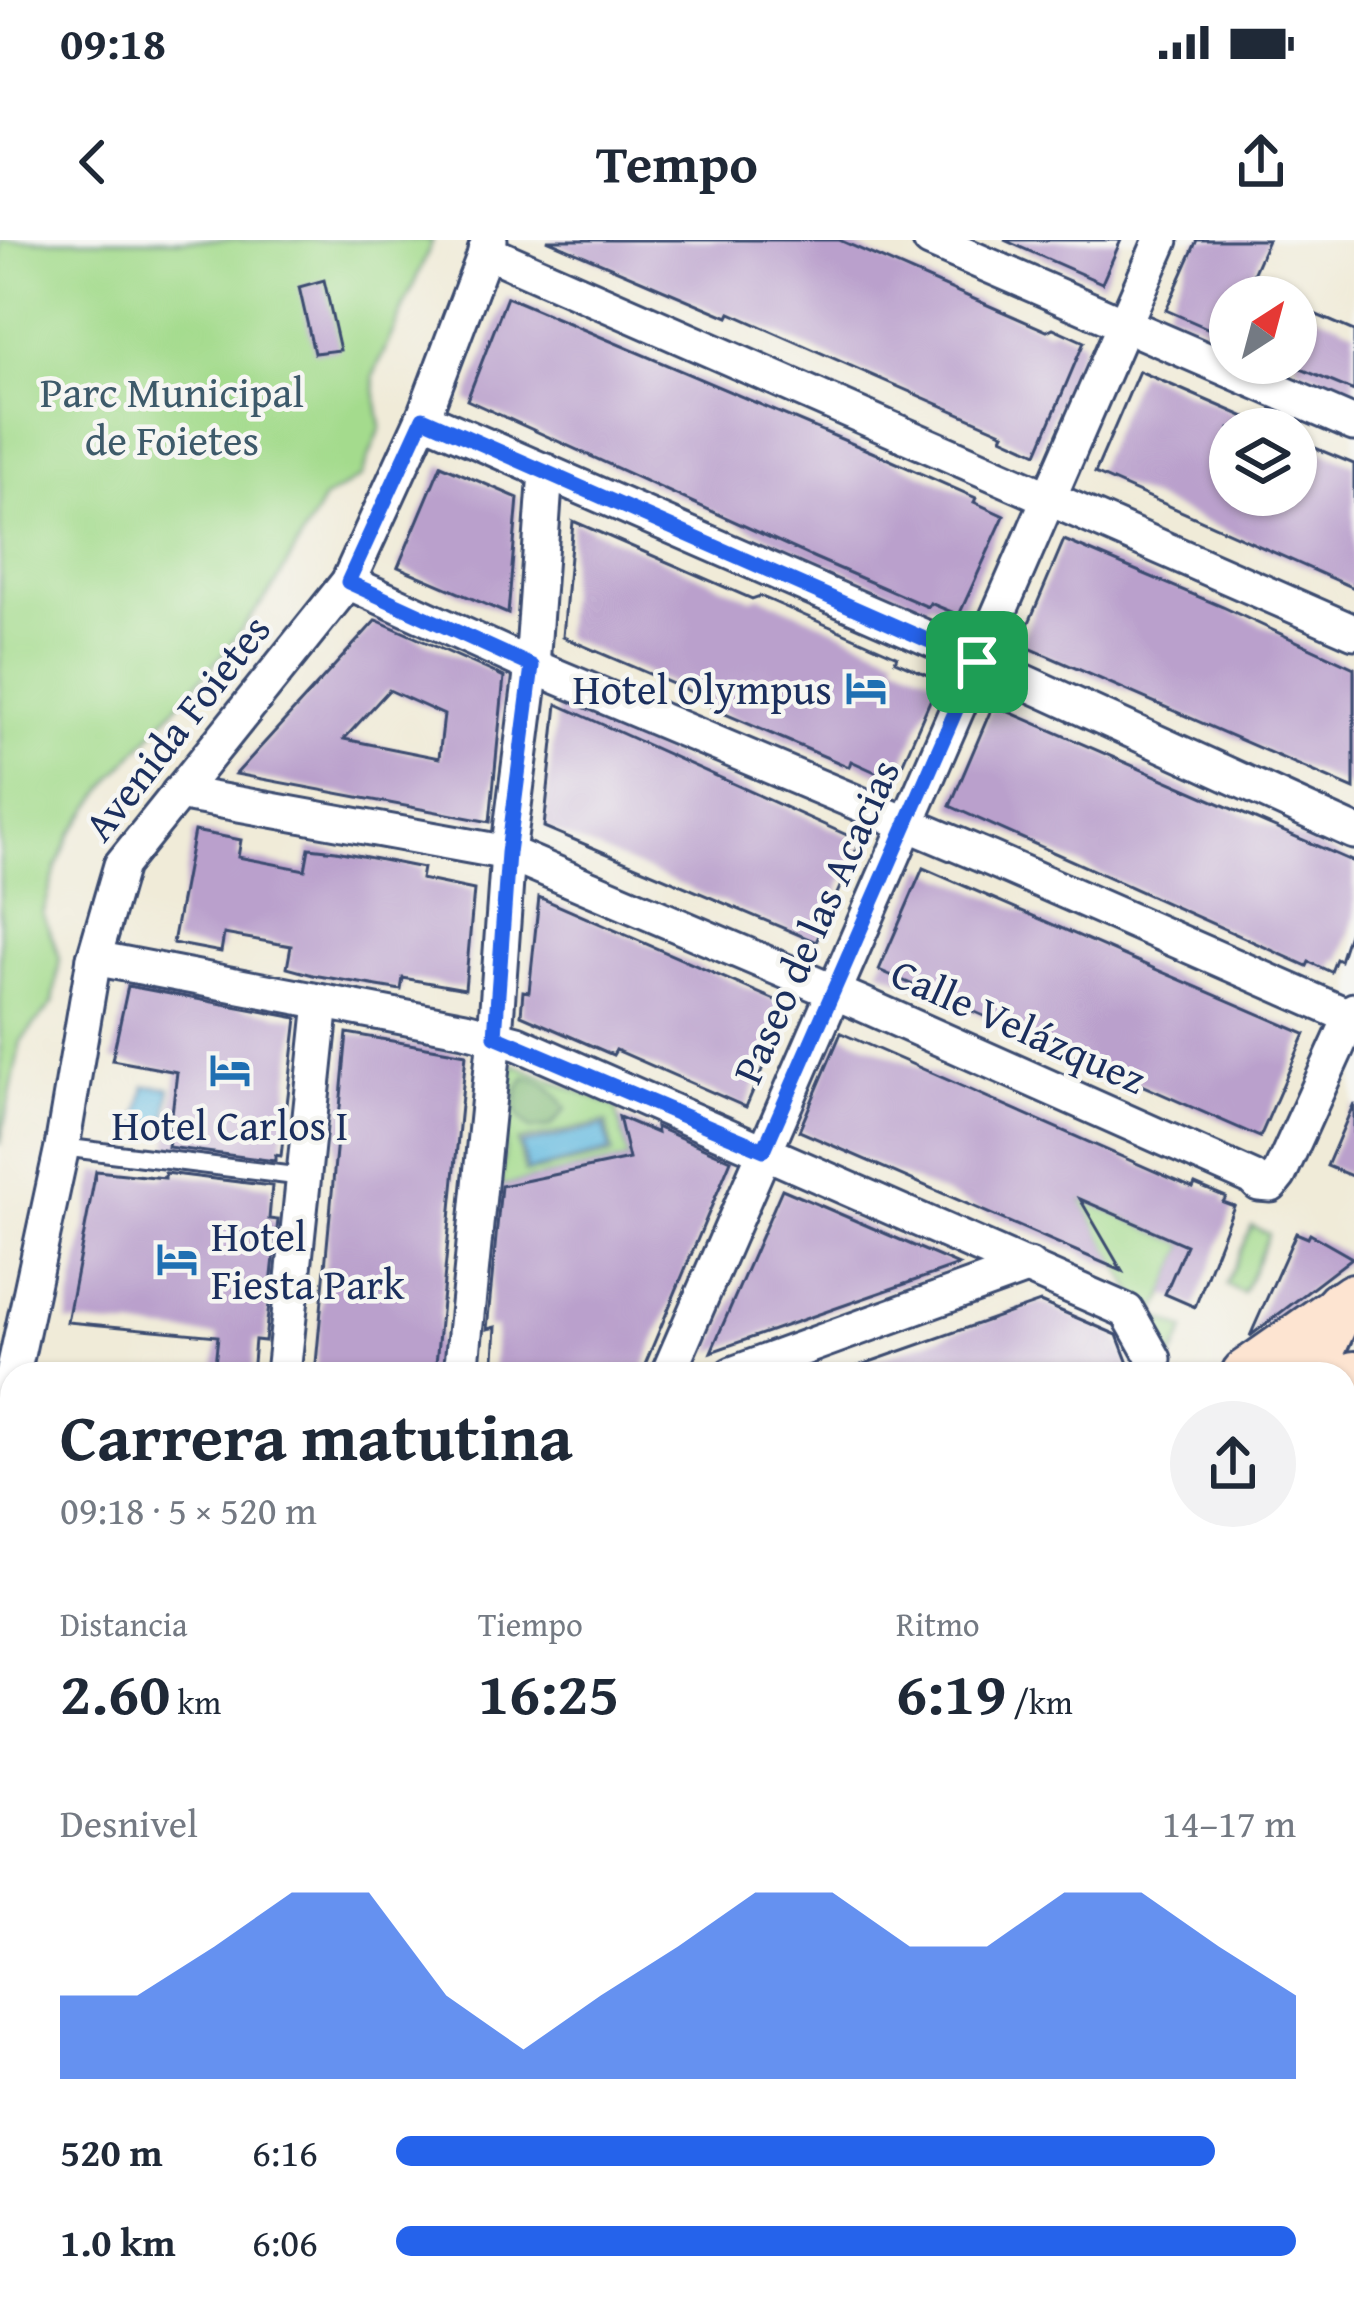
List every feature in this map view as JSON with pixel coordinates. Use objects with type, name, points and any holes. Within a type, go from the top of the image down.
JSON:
[{"type":"main road","points":[[1263,1362],[1347,1302]]},
{"type":"main road","points":[[1315,1362],[1347,1302]]},
{"type":"street","points":[[930,240],[1354,424]]},
{"type":"street","name":"Paseo de las Acacias","points":[[673,1362],[1160,240]]},
{"type":"street","points":[[487,246],[1354,632]]},
{"type":"street","name":"Avenida Foietes","points":[[15,1362],[62,1147],[94,958],[121,865],[348,582],[423,418],[487,246]]},
{"type":"street","points":[[423,418],[1354,832]]},
{"type":"street","points":[[462,1362],[508,853],[532,666],[546,471]]},
{"type":"street","points":[[348,582],[532,666],[1352,1013]]},
{"type":"street","name":"Calle Velázquez","points":[[178,793],[508,853],[1259,1184],[1271,1185],[1352,1013]]},
{"type":"street","points":[[94,958],[495,1036],[1127,1312],[1154,1359]]},
{"type":"street","points":[[284,1362],[322,1002]]},
{"type":"street","points":[[765,1362],[1029,1266]]},
{"type":"lane","points":[[62,1147],[303,1177]]},
{"type":"green space","name":"Parc Municipal de Foietes","points":[[0,240],[433,240],[373,377],[381,427],[361,477],[324,499],[276,584],[224,653],[114,776],[71,834],[43,914],[60,958],[53,1003],[21,1041],[0,1145]]},
{"type":"green space","points":[[513,1064],[616,1107],[629,1159],[501,1186]],"holes":[[[606,1122],[613,1154],[525,1173],[518,1142]]]},
{"type":"green space","points":[[525,1077],[549,1088],[566,1109],[550,1127],[530,1129],[516,1114],[517,1091]]},
{"type":"green space","points":[[1079,1198],[1186,1245],[1155,1316],[1185,1330],[1172,1359]]},
{"type":"green space","points":[[1252,1226],[1269,1234],[1243,1293],[1226,1285]]},
{"type":"water","points":[[145,1086],[170,1088],[166,1126],[137,1123]]},
{"type":"water","points":[[604,1126],[610,1151],[528,1171],[522,1145]]},
{"type":"building","points":[[547,240],[839,240],[1047,331],[1053,328],[1084,342],[1037,453],[1002,437],[1004,433],[730,313],[728,317]]},
{"type":"building","points":[[1004,240],[1121,240],[1102,283]]},
{"type":"building","points":[[1197,240],[1268,240],[1252,276],[1209,276],[1209,329],[1166,310]]},
{"type":"building","points":[[324,280],[340,350],[314,353],[299,287]]},
{"type":"building","points":[[507,297],[872,452],[976,498],[974,502],[1004,516],[959,615],[930,603],[928,607],[815,558],[467,400]]},
{"type":"building","points":[[1317,315],[1354,331],[1354,391],[1317,376]]},
{"type":"building","points":[[1139,371],[1224,408],[1209,408],[1209,516],[1317,516],[1317,449],[1354,464],[1354,588],[1095,473]]},
{"type":"building","points":[[441,465],[518,498],[508,614],[398,567]]},
{"type":"building","points":[[573,521],[752,599],[760,596],[897,656],[895,661],[939,680],[895,781],[851,761],[849,767],[711,708],[708,699],[563,637]]},
{"type":"building","points":[[1064,540],[1354,668],[1354,789],[1020,644]]},
{"type":"building","points":[[376,620],[504,677],[490,822],[236,774]],"holes":[[[389,690],[444,715],[439,758],[344,739]]]},
{"type":"building","points":[[557,704],[860,841],[816,942],[544,827]]},
{"type":"building","points":[[993,705],[1354,862],[1354,918],[1340,961],[1336,959],[1331,972],[1309,962],[1307,966],[950,806]]},
{"type":"building","points":[[194,831],[241,840],[238,857],[305,870],[309,848],[336,851],[423,868],[421,879],[474,890],[465,989],[403,978],[401,990],[313,975],[287,968],[291,946],[224,934],[221,952],[173,943]]},
{"type":"building","points":[[923,868],[1305,1034],[1260,1137],[879,970]]},
{"type":"building","points":[[539,897],[789,1006],[746,1107],[521,1015],[523,991],[529,992]]},
{"type":"building","name":"Hotel Carlos I","points":[[128,986],[297,1018],[281,1156],[275,1155],[275,1161],[168,1147],[177,1072],[112,1060]]},
{"type":"building","points":[[347,1033],[466,1054],[436,1362],[316,1362]]},
{"type":"building","points":[[841,1033],[1193,1188],[1195,1184],[1226,1197],[1223,1202],[1234,1206],[1195,1307],[1165,1294],[1186,1245],[1080,1199],[1122,1271],[799,1131]]},
{"type":"building","points":[[1354,1103],[1354,1177],[1327,1166]]},
{"type":"building","points":[[619,1117],[657,1133],[656,1127],[731,1160],[646,1362],[494,1362],[496,1327],[487,1329],[501,1186],[629,1159]]},
{"type":"building","name":"Hotel Fiesta Park","points":[[96,1171],[165,1178],[165,1173],[272,1186],[269,1219],[278,1220],[265,1341],[255,1340],[253,1362],[215,1362],[218,1336],[67,1322]]},
{"type":"building","points":[[782,1189],[912,1245],[959,1265],[711,1352]]},
{"type":"building","points":[[1296,1233],[1308,1238],[1310,1234],[1352,1258],[1250,1336]]},
{"type":"building","points":[[1040,1302],[1117,1335],[1127,1362],[870,1362]]},
{"type":"place","name":"Hotel Olympus","points":[[866,688]]},
{"type":"place","name":"Hotel Carlos I","points":[[230,1070]]},
{"type":"place","name":"Hotel Fiesta Park","points":[[177,1259]]},
{"type":"route","points":[[423,418],[977,662],[764,1150],[495,1036],[508,853],[532,666],[348,582],[423,418]]}]
